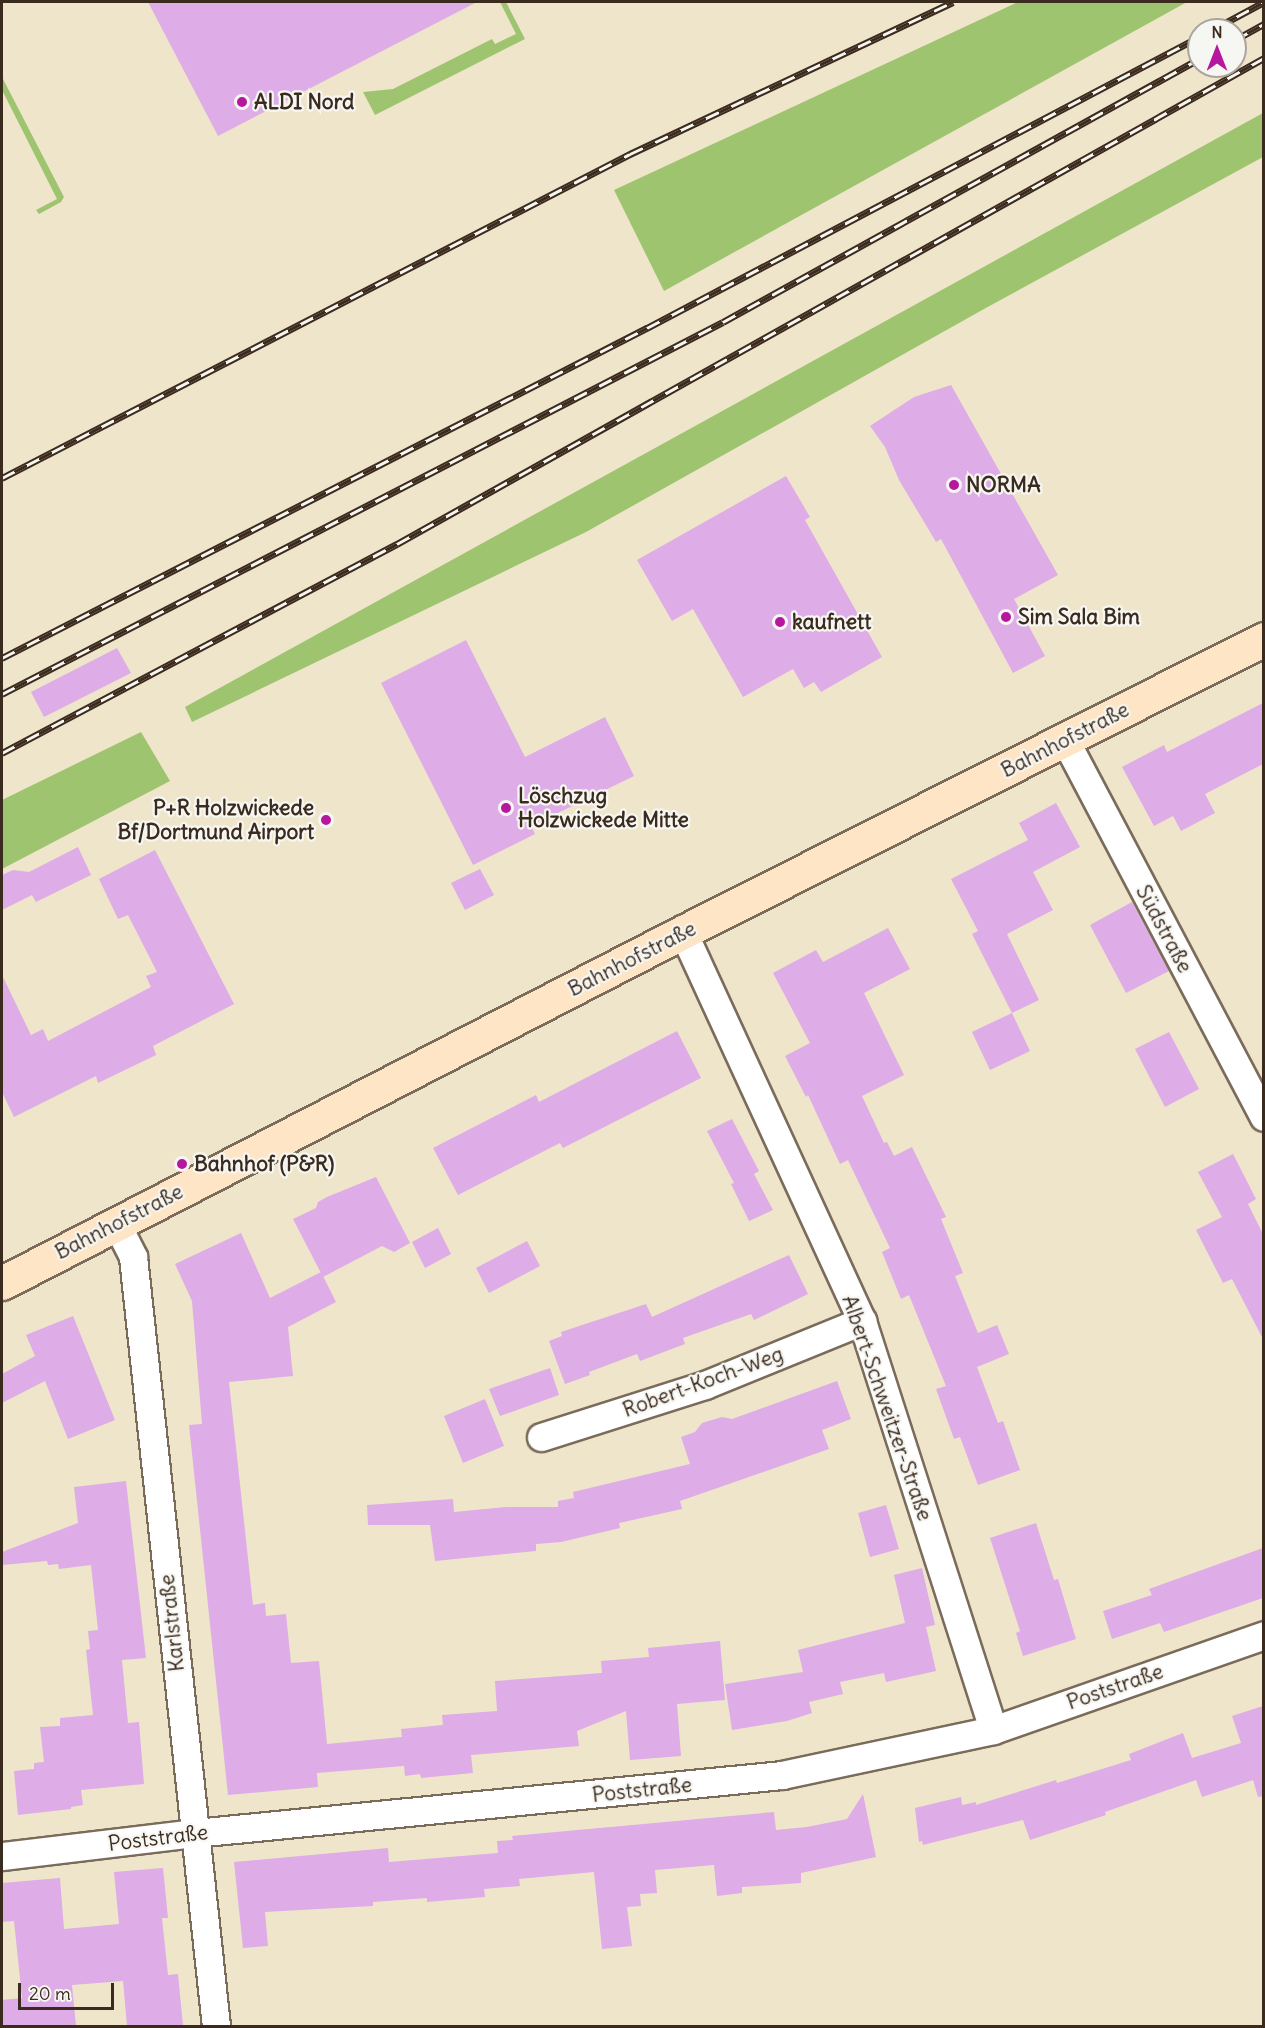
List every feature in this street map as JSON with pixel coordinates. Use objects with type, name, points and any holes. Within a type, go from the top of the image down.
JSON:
[{"type":"main road","name":"Bahnhofstraße","points":[[2,1283],[683,933],[1263,639]]},
{"type":"street","name":"Südstraße","points":[[1065,740],[1263,1117]]},
{"type":"street","name":"Albert-Schweitzer-Straße","points":[[683,933],[862,1321],[993,1730]]},
{"type":"street","name":"Karlstraße","points":[[116,1223],[133,1257],[216,2026]]},
{"type":"street","name":"Robert-Koch-Weg","points":[[542,1437],[705,1385],[862,1321]]},
{"type":"street","name":"Poststraße","points":[[2,1856],[195,1833],[782,1775],[993,1730],[1263,1635]]},
{"type":"green space","points":[[500,2],[506,2],[525,39],[375,115],[363,92],[393,89],[492,39],[495,44],[516,34]]},
{"type":"green space","points":[[1018,2],[1187,2],[664,291],[614,190]]},
{"type":"green space","points":[[2,77],[64,197],[61,202],[39,214],[36,210],[57,199],[2,90]]},
{"type":"green space","points":[[1263,113],[1263,157],[984,309],[586,532],[192,722],[185,707]]},
{"type":"green space","points":[[141,732],[170,781],[2,869],[2,800]]},
{"type":"building","name":"ALDI Nord","points":[[148,2],[477,2],[218,136]]},
{"type":"building","name":"NORMA","points":[[951,385],[1058,575],[1014,599],[1045,656],[1013,673],[941,539],[936,542],[899,480],[885,447],[870,426],[914,397]]},
{"type":"building","points":[[786,476],[810,517],[805,520],[882,657],[821,692],[814,682],[804,688],[793,669],[743,697],[693,609],[672,621],[637,560]]},
{"type":"building","points":[[466,640],[525,757],[605,717],[634,776],[531,826],[535,834],[473,865],[381,683]]},
{"type":"building","points":[[117,648],[131,673],[44,717],[31,692]]},
{"type":"building","points":[[1263,703],[1263,764],[1205,794],[1215,813],[1181,831],[1173,816],[1154,826],[1122,767],[1164,745],[1167,752]]},
{"type":"building","points":[[1056,803],[1080,847],[1033,872],[1053,910],[1007,934],[1039,1000],[1012,1013],[972,934],[978,931],[951,879],[1028,840],[1019,823]]},
{"type":"building","points":[[78,847],[91,875],[36,902],[32,895],[2,910],[2,875],[13,870],[29,872]]},
{"type":"building","points":[[155,850],[234,1004],[153,1046],[156,1055],[98,1083],[96,1076],[14,1117],[2,1092],[2,975],[31,1035],[43,1029],[48,1041],[151,987],[146,976],[157,972],[128,915],[118,919],[99,879]]},
{"type":"building","points":[[480,869],[494,895],[465,910],[451,883]]},
{"type":"building","points":[[1132,902],[1169,971],[1126,993],[1090,925]]},
{"type":"building","points":[[888,928],[910,969],[864,993],[904,1075],[862,1096],[884,1143],[887,1142],[894,1156],[912,1147],[946,1217],[941,1219],[963,1273],[955,1276],[978,1333],[997,1325],[1009,1354],[977,1367],[998,1423],[1003,1421],[1020,1470],[978,1485],[960,1437],[954,1439],[936,1389],[946,1386],[909,1295],[901,1299],[882,1252],[890,1248],[848,1160],[840,1164],[808,1095],[806,1097],[785,1056],[810,1043],[773,973],[816,950],[823,962]]},
{"type":"building","points":[[1012,1013],[1030,1051],[990,1070],[972,1032]]},
{"type":"building","points":[[677,1031],[701,1078],[563,1148],[560,1143],[458,1195],[433,1148],[536,1095],[539,1102]]},
{"type":"building","points":[[1169,1032],[1199,1089],[1165,1107],[1135,1049]]},
{"type":"building","points":[[732,1119],[759,1171],[754,1174],[773,1210],[749,1221],[731,1184],[734,1183],[707,1131]]},
{"type":"building","points":[[1233,1154],[1256,1199],[1248,1204],[1263,1234],[1263,1339],[1232,1279],[1223,1283],[1196,1230],[1222,1217],[1198,1172]]},
{"type":"building","points":[[376,1177],[410,1243],[394,1252],[382,1246],[323,1277],[293,1219],[316,1208],[318,1202],[327,1197]]},
{"type":"building","points":[[438,1228],[451,1254],[425,1268],[412,1242]]},
{"type":"building","points":[[241,1233],[270,1298],[321,1272],[336,1302],[288,1327],[293,1376],[229,1382],[253,1605],[265,1603],[266,1616],[286,1614],[291,1663],[319,1661],[327,1744],[402,1737],[401,1729],[443,1725],[442,1715],[497,1711],[495,1681],[602,1673],[601,1661],[649,1657],[648,1648],[720,1641],[725,1700],[677,1704],[681,1756],[630,1760],[626,1711],[577,1731],[579,1746],[471,1755],[473,1773],[421,1778],[420,1774],[405,1776],[404,1766],[317,1773],[318,1787],[228,1795],[189,1425],[202,1424],[192,1301],[175,1264]]},
{"type":"building","points":[[527,1241],[540,1266],[489,1293],[476,1268]]},
{"type":"building","points":[[789,1255],[808,1294],[754,1320],[751,1314],[683,1338],[685,1344],[640,1361],[637,1354],[589,1372],[590,1375],[565,1384],[549,1341],[562,1336],[561,1332],[646,1304],[652,1317]]},
{"type":"building","points":[[73,1316],[115,1420],[68,1439],[45,1381],[2,1403],[2,1374],[35,1356],[26,1335]]},
{"type":"building","points":[[550,1368],[559,1395],[500,1416],[489,1389]]},
{"type":"building","points":[[837,1381],[851,1419],[822,1430],[829,1449],[680,1501],[682,1509],[619,1523],[620,1528],[561,1542],[536,1544],[536,1551],[435,1561],[430,1525],[368,1525],[367,1505],[453,1499],[454,1512],[506,1507],[558,1507],[558,1501],[574,1498],[573,1492],[690,1464],[681,1437],[695,1432],[702,1423],[722,1417],[732,1419]]},
{"type":"building","points":[[485,1399],[504,1446],[463,1463],[444,1416]]},
{"type":"building","points":[[126,1481],[146,1658],[122,1660],[128,1723],[139,1722],[144,1784],[81,1790],[83,1805],[71,1807],[71,1809],[18,1815],[14,1771],[34,1769],[34,1763],[44,1762],[40,1727],[60,1726],[60,1718],[93,1715],[86,1650],[90,1649],[88,1631],[98,1630],[91,1565],[59,1569],[58,1564],[48,1565],[47,1561],[2,1565],[2,1552],[78,1523],[74,1487]]},
{"type":"building","points":[[886,1505],[899,1549],[870,1557],[858,1513]]},
{"type":"building","points":[[1036,1523],[1054,1580],[1058,1579],[1076,1639],[1023,1656],[1016,1633],[1020,1631],[990,1538]]},
{"type":"building","points":[[1263,1548],[1263,1598],[1164,1632],[1160,1623],[1112,1639],[1103,1611],[1152,1595],[1149,1589]]},
{"type":"building","points":[[922,1568],[935,1625],[926,1627],[936,1671],[886,1682],[884,1673],[840,1682],[843,1694],[809,1702],[812,1713],[787,1721],[732,1730],[725,1684],[803,1672],[798,1650],[905,1623],[894,1575]]},
{"type":"building","points":[[1263,1706],[1263,1796],[1258,1797],[1253,1780],[1202,1797],[1196,1780],[1105,1812],[1106,1815],[1030,1840],[1023,1820],[923,1845],[922,1841],[919,1842],[915,1808],[961,1797],[962,1805],[976,1802],[976,1805],[1056,1780],[1057,1783],[1131,1760],[1129,1754],[1183,1733],[1192,1758],[1241,1743],[1232,1716]]},
{"type":"building","points":[[863,1794],[876,1857],[801,1873],[801,1883],[742,1887],[742,1893],[717,1896],[714,1865],[655,1870],[657,1893],[640,1894],[641,1906],[627,1907],[632,1946],[602,1949],[594,1872],[519,1879],[520,1886],[484,1889],[485,1897],[427,1902],[427,1898],[373,1902],[373,1906],[265,1912],[268,1946],[243,1948],[234,1862],[388,1848],[389,1862],[498,1853],[497,1841],[513,1840],[512,1836],[774,1812],[776,1830],[807,1827],[847,1819]]},
{"type":"building","points":[[163,1868],[168,1918],[162,1918],[168,1975],[178,1974],[183,2026],[127,2026],[123,1981],[72,1985],[76,2026],[2,2026],[2,2000],[22,1998],[14,1921],[2,1922],[2,1883],[60,1878],[64,1929],[119,1924],[114,1872]]},
{"type":"railway","points":[[2,478],[630,154],[953,2]]},
{"type":"railway","points":[[1234,18],[1264,2]]},
{"type":"railway","points":[[1247,33],[1264,24]]},
{"type":"railway","points":[[2,658],[647,328],[1187,43]]},
{"type":"railway","points":[[2,753],[397,544],[1264,58]]},
{"type":"railway","points":[[2,694],[723,322],[1187,66]]},
{"type":"place","name":"ALDI Nord","points":[[242,102]]},
{"type":"place","name":"NORMA","points":[[954,485]]},
{"type":"place","name":"Sim Sala Bim","points":[[1006,617]]},
{"type":"place","name":"kaufnett","points":[[780,622]]},
{"type":"place","name":"Löschzug Holzwickede Mitte","points":[[506,808]]},
{"type":"place","name":"P+R Holzwickede Bf/Dortmund Airport","points":[[326,820]]},
{"type":"place","name":"Bahnhof (P&R)","points":[[182,1164]]}]
